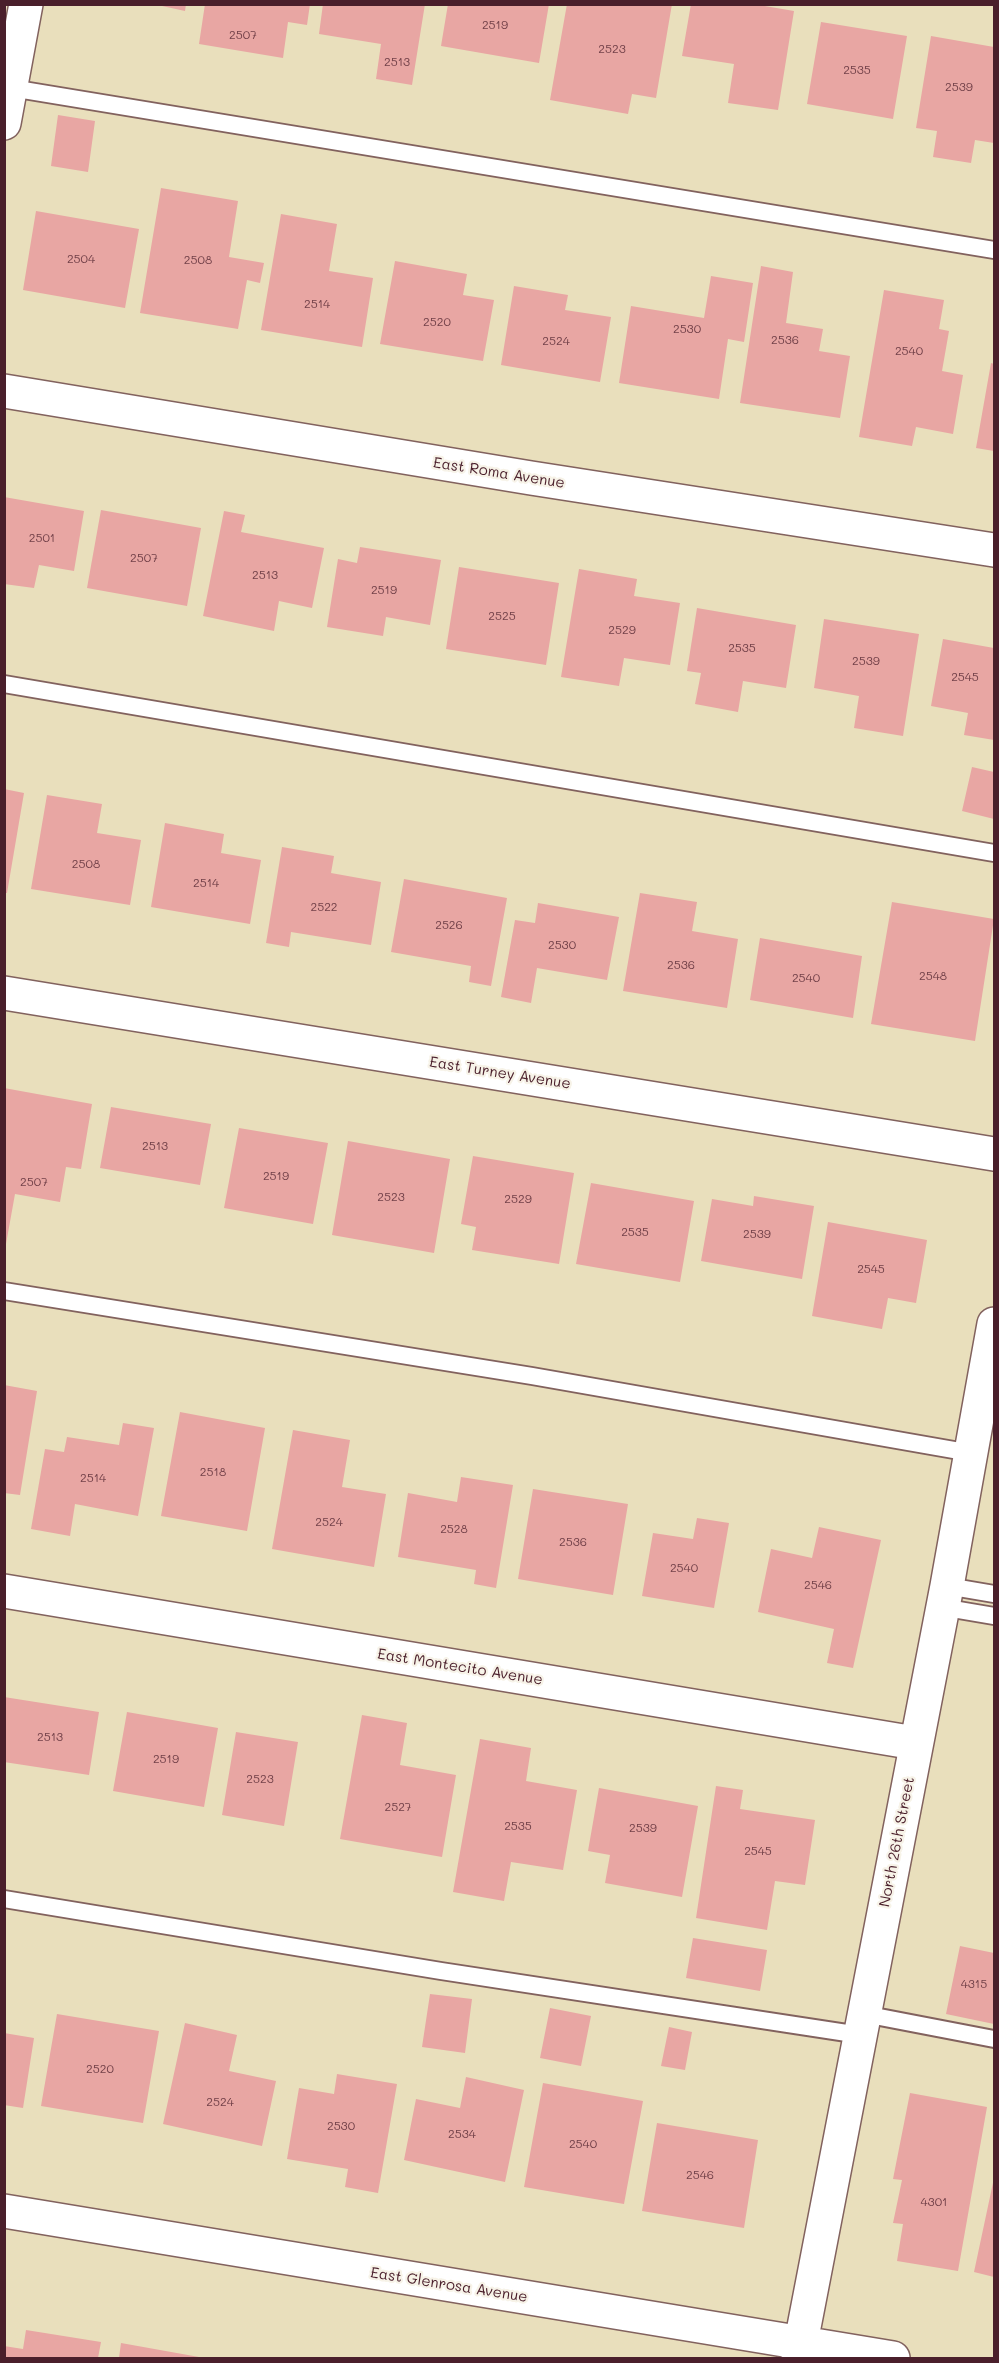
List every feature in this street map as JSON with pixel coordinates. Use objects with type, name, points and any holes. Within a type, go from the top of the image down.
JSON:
[{"type":"street","points":[[4,123],[26,4]]},
{"type":"street","name":"East Roma Avenue","points":[[4,391],[531,478],[994,550]]},
{"type":"street","name":"East Turney Avenue","points":[[4,993],[994,1154]]},
{"type":"street","name":"North 26th Street","points":[[799,2351],[971,1453],[985,1423],[994,1324]]},
{"type":"street","name":"East Montecito Avenue","points":[[4,1591],[915,1743]]},
{"type":"street","name":"East Glenrosa Avenue","points":[[4,2211],[799,2351],[893,2358]]},
{"type":"lane","points":[[11,88],[994,250]]},
{"type":"lane","points":[[4,684],[994,853]]},
{"type":"lane","points":[[4,1291],[532,1376],[971,1453]]},
{"type":"lane","points":[[944,1597],[994,1594]]},
{"type":"lane","points":[[944,1597],[994,1616]]},
{"type":"lane","points":[[4,1899],[441,1971],[862,2025],[994,2039]]},
{"type":"building","points":[[153,4],[186,4],[185,11]]},
{"type":"building","points":[[205,4],[310,4],[307,25],[288,22],[283,58],[199,44]]},
{"type":"building","points":[[323,4],[425,4],[412,85],[376,79],[381,44],[319,34]]},
{"type":"building","points":[[448,4],[549,4],[539,63],[441,46]]},
{"type":"building","points":[[567,4],[672,4],[656,98],[632,94],[628,114],[550,100]]},
{"type":"building","points":[[691,4],[753,4],[794,11],[778,110],[728,103],[734,64],[682,56]]},
{"type":"building","points":[[821,22],[907,36],[893,119],[807,104]]},
{"type":"building","points":[[931,36],[994,47],[994,143],[975,140],[971,163],[933,157],[937,131],[916,128]]},
{"type":"building","points":[[58,115],[95,121],[88,172],[51,166]]},
{"type":"building","points":[[161,188],[238,201],[229,257],[264,263],[260,283],[247,280],[238,329],[140,313]]},
{"type":"building","points":[[36,211],[139,229],[125,308],[23,290]]},
{"type":"building","points":[[281,214],[337,224],[329,271],[373,278],[362,347],[261,330]]},
{"type":"building","points":[[395,261],[467,274],[463,295],[494,300],[483,361],[380,344]]},
{"type":"building","points":[[761,266],[793,272],[786,323],[823,329],[819,351],[850,356],[840,418],[740,403]]},
{"type":"building","points":[[711,276],[753,283],[744,342],[728,339],[719,399],[619,383],[631,306],[704,318]]},
{"type":"building","points":[[514,286],[568,295],[565,310],[611,317],[600,382],[501,365]]},
{"type":"building","points":[[884,290],[944,300],[939,329],[949,331],[942,371],[963,375],[953,434],[916,427],[912,446],[859,437]]},
{"type":"building","points":[[991,363],[994,364],[994,451],[976,448]]},
{"type":"building","points":[[4,497],[84,511],[74,571],[39,565],[34,588],[4,584]]},
{"type":"building","points":[[101,510],[201,528],[187,606],[87,588]]},
{"type":"building","points":[[224,511],[245,515],[241,532],[324,548],[312,608],[279,601],[274,631],[203,616]]},
{"type":"building","points":[[360,547],[441,560],[430,625],[386,617],[383,636],[327,627],[338,559],[357,563]]},
{"type":"building","points":[[459,567],[559,583],[546,665],[446,649]]},
{"type":"building","points":[[579,569],[637,579],[634,596],[680,603],[670,665],[624,658],[619,686],[561,677]]},
{"type":"building","points":[[697,608],[796,625],[786,688],[743,681],[738,712],[695,704],[701,673],[687,671]]},
{"type":"building","points":[[824,619],[919,634],[903,736],[854,728],[859,696],[814,688]]},
{"type":"building","points":[[943,639],[994,648],[994,740],[964,735],[968,713],[931,706]]},
{"type":"building","points":[[972,767],[994,772],[994,819],[962,811]]},
{"type":"building","points":[[4,789],[24,793],[7,893],[4,893]]},
{"type":"building","points":[[47,795],[102,804],[97,833],[141,840],[130,905],[31,889]]},
{"type":"building","points":[[165,823],[224,834],[221,853],[261,860],[250,924],[151,907]]},
{"type":"building","points":[[282,847],[334,856],[331,873],[381,882],[371,945],[291,932],[289,947],[266,943]]},
{"type":"building","points":[[404,879],[507,898],[491,986],[469,982],[471,966],[391,952]]},
{"type":"building","points":[[640,893],[697,902],[692,931],[738,939],[727,1008],[623,991]]},
{"type":"building","points":[[892,902],[994,919],[975,1041],[871,1024]]},
{"type":"building","points":[[538,903],[619,917],[607,980],[537,968],[531,1003],[501,997],[515,920],[535,923]]},
{"type":"building","points":[[760,938],[862,956],[853,1018],[750,1000]]},
{"type":"building","points":[[4,1088],[92,1104],[81,1169],[66,1167],[60,1202],[15,1194],[6,1244]]},
{"type":"building","points":[[111,1107],[211,1124],[200,1185],[100,1168]]},
{"type":"building","points":[[239,1128],[328,1143],[313,1224],[224,1208]]},
{"type":"building","points":[[348,1141],[450,1159],[434,1253],[332,1235]]},
{"type":"building","points":[[473,1156],[574,1173],[559,1264],[472,1250],[476,1227],[461,1224]]},
{"type":"building","points":[[591,1183],[694,1201],[680,1282],[576,1264]]},
{"type":"building","points":[[754,1196],[814,1206],[802,1279],[701,1261],[712,1199],[753,1206]]},
{"type":"building","points":[[828,1222],[927,1240],[916,1303],[888,1298],[882,1329],[812,1316]]},
{"type":"building","points":[[4,1385],[37,1391],[20,1495],[4,1493]]},
{"type":"building","points":[[180,1412],[265,1428],[247,1531],[161,1516]]},
{"type":"building","points":[[123,1423],[154,1428],[138,1516],[75,1504],[70,1536],[31,1529],[45,1449],[64,1452],[67,1437],[119,1445]]},
{"type":"building","points":[[293,1430],[350,1440],[342,1487],[386,1494],[374,1567],[272,1549]]},
{"type":"building","points":[[461,1477],[513,1485],[496,1588],[474,1584],[476,1570],[398,1557],[408,1493],[457,1502]]},
{"type":"building","points":[[533,1489],[628,1504],[613,1595],[518,1579]]},
{"type":"building","points":[[697,1518],[729,1523],[714,1608],[642,1596],[653,1533],[693,1539]]},
{"type":"building","points":[[819,1527],[881,1540],[853,1668],[827,1663],[834,1629],[758,1612],[771,1549],[812,1558]]},
{"type":"building","points":[[4,1697],[99,1712],[89,1775],[4,1762]]},
{"type":"building","points":[[127,1712],[218,1728],[204,1807],[113,1791]]},
{"type":"building","points":[[362,1715],[407,1723],[400,1765],[456,1775],[442,1857],[340,1839]]},
{"type":"building","points":[[236,1732],[298,1742],[284,1826],[222,1815]]},
{"type":"building","points":[[480,1739],[531,1748],[526,1781],[577,1790],[563,1870],[511,1862],[504,1901],[453,1892]]},
{"type":"building","points":[[716,1786],[743,1790],[740,1809],[815,1820],[805,1885],[775,1881],[767,1930],[696,1918]]},
{"type":"building","points":[[599,1788],[698,1806],[682,1897],[605,1883],[610,1855],[588,1851]]},
{"type":"building","points":[[693,1938],[767,1950],[760,1991],[686,1978]]},
{"type":"building","points":[[960,1946],[994,1953],[994,2024],[946,2014]]},
{"type":"building","points":[[430,1994],[472,1999],[465,2053],[422,2047]]},
{"type":"building","points":[[550,2008],[591,2016],[581,2066],[540,2058]]},
{"type":"building","points":[[57,2014],[159,2031],[143,2123],[41,2106]]},
{"type":"building","points":[[185,2023],[237,2035],[229,2071],[276,2081],[262,2146],[163,2124]]},
{"type":"building","points":[[669,2027],[692,2032],[685,2070],[661,2066]]},
{"type":"building","points":[[4,2033],[34,2038],[23,2108],[4,2105]]},
{"type":"building","points":[[337,2074],[397,2084],[378,2193],[345,2187],[348,2169],[287,2159],[299,2088],[334,2094]]},
{"type":"building","points":[[466,2077],[524,2090],[505,2182],[404,2160],[416,2099],[460,2108]]},
{"type":"building","points":[[543,2083],[643,2101],[624,2204],[524,2187]]},
{"type":"building","points":[[910,2093],[987,2107],[958,2271],[897,2261],[903,2224],[893,2223],[902,2180],[893,2179]]},
{"type":"building","points":[[657,2123],[758,2140],[744,2228],[642,2211]]},
{"type":"building","points":[[994,2178],[994,2277],[974,2272]]},
{"type":"building","points":[[26,2330],[101,2342],[98,2358],[4,2358],[4,2346],[23,2349]]},
{"type":"building","points":[[121,2343],[199,2357],[199,2358],[119,2358]]}]
